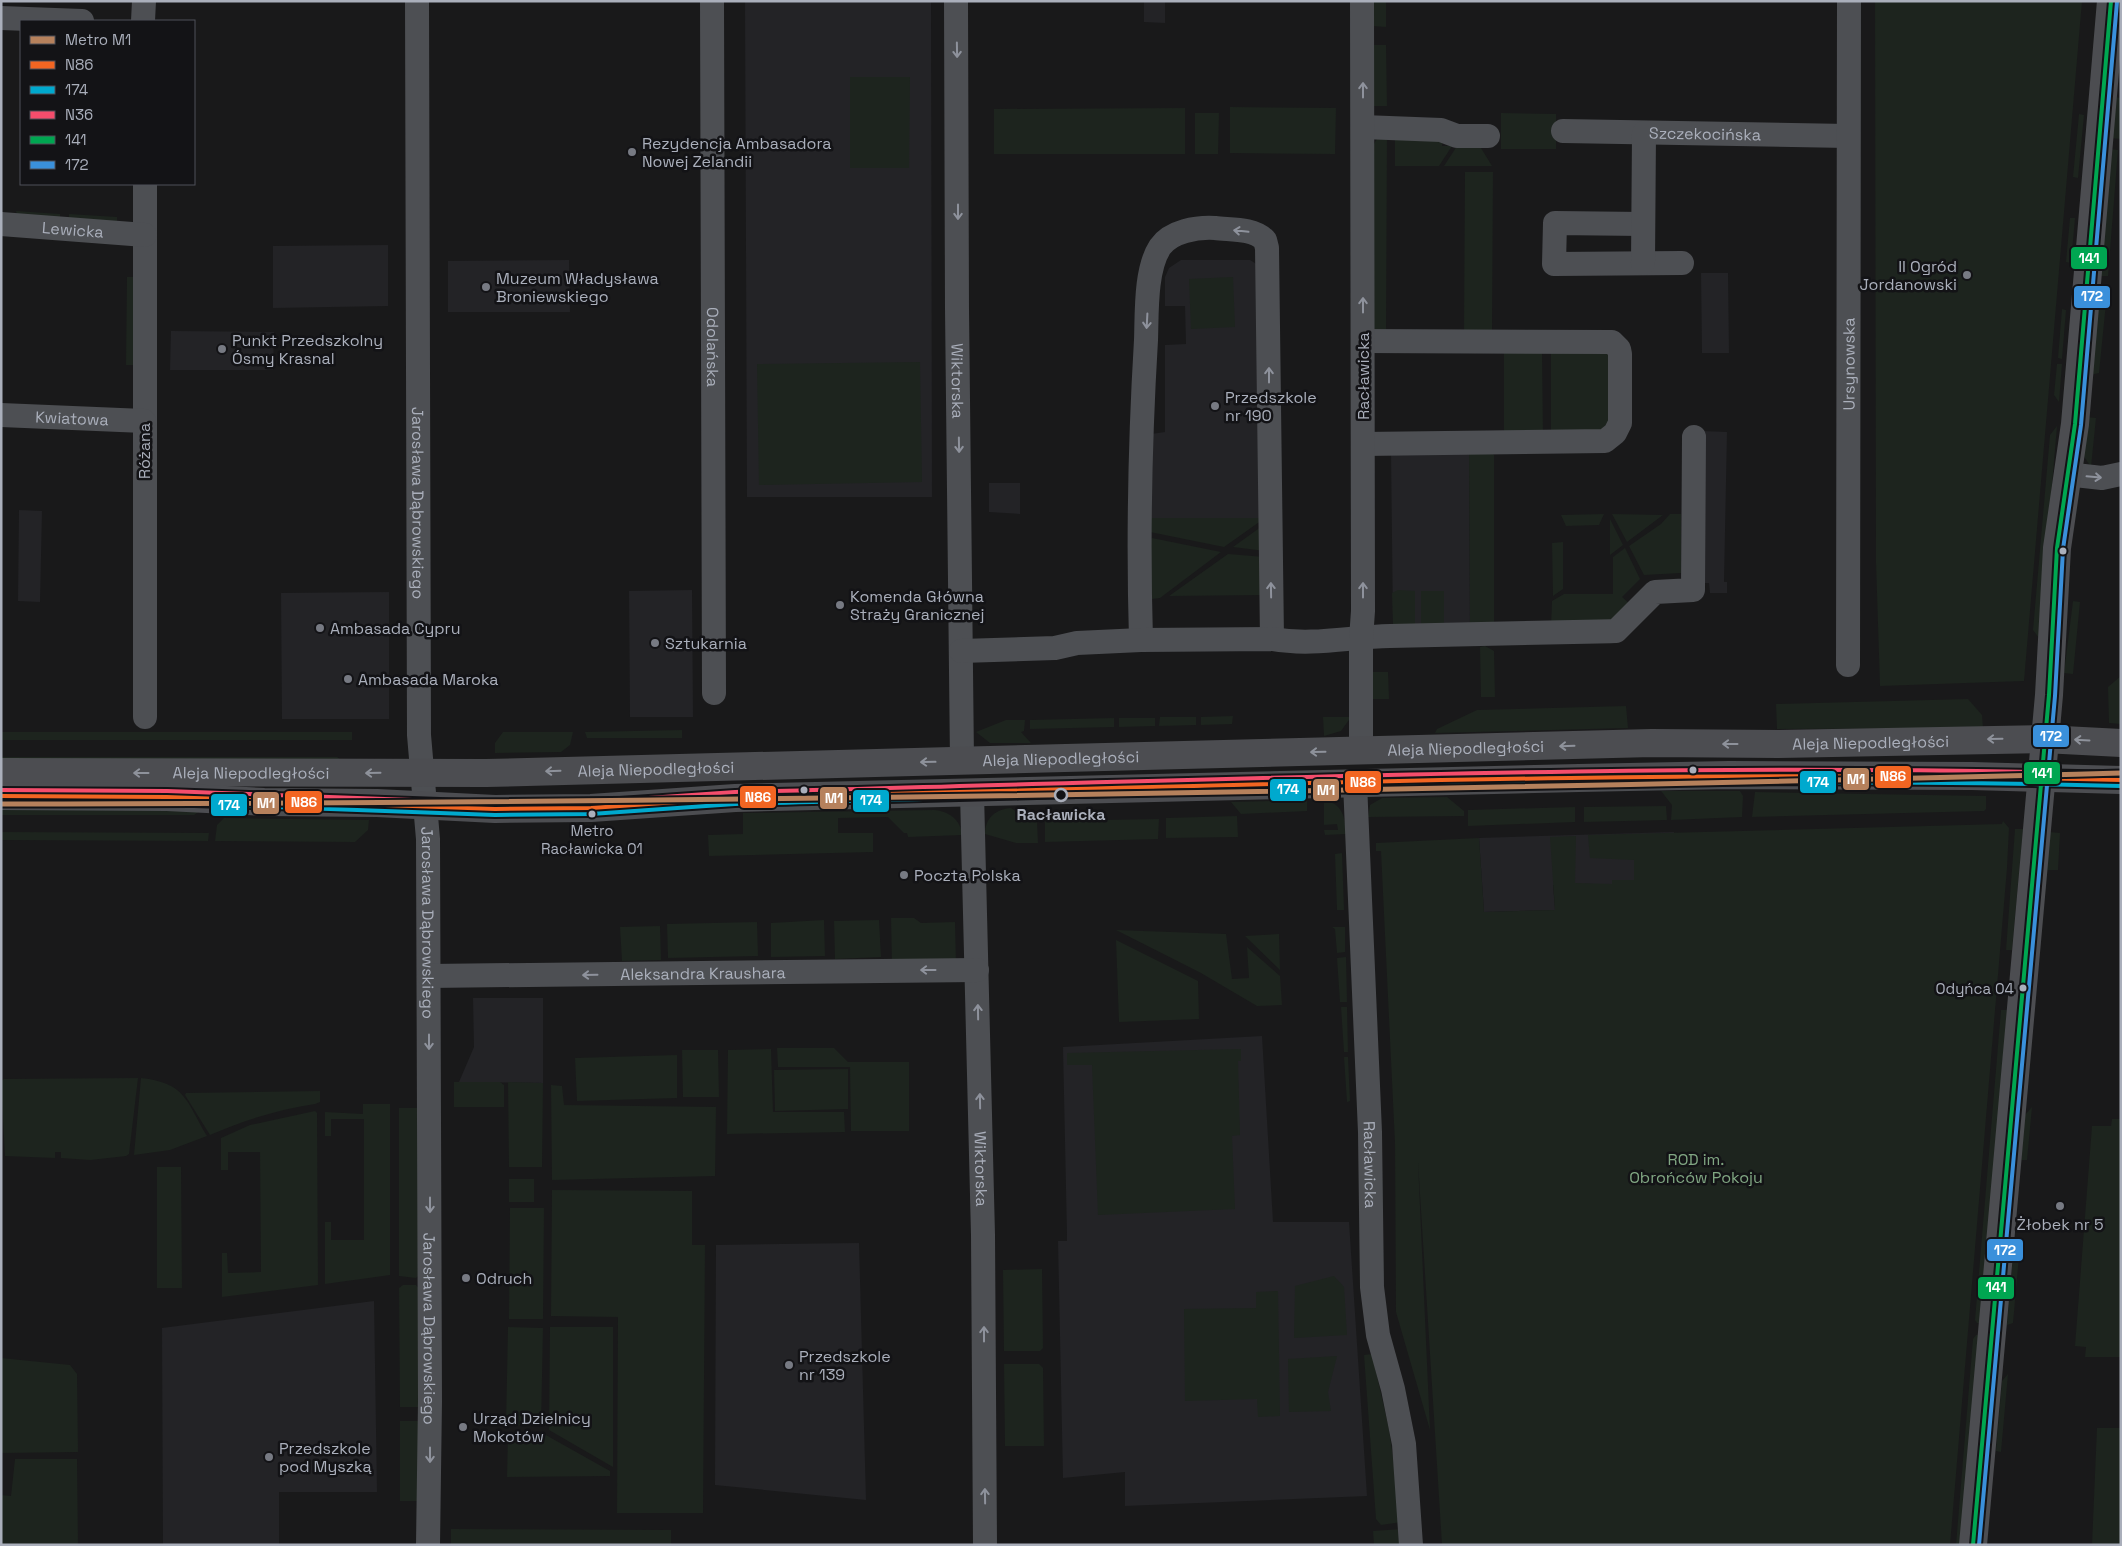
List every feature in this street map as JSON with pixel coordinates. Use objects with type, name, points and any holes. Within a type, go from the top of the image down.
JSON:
[{"type":"main road","points":[[1973,1545],[2044,739],[2057,548],[2066,474],[2075,424],[2111,1]]},
{"type":"main road","name":"Aleja Niepodległości","points":[[1,772],[486,773],[1652,744],[1779,744],[2044,739],[2121,743]]},
{"type":"main road","name":"Aleja Niepodległości","points":[[1,796],[167,797],[264,802],[377,803],[486,809],[591,808],[735,798],[1729,775],[2040,777],[2121,780]]},
{"type":"street","points":[[143,20],[144,1]]},
{"type":"street","name":"Jarosława Dąbrowskiego","points":[[417,1],[419,735],[428,838],[429,976],[430,1411],[428,1545]]},
{"type":"street","name":"Odolańska","points":[[712,1],[714,692]]},
{"type":"street","name":"Wiktorska","points":[[956,1],[962,761]]},
{"type":"street","name":"Racławicka","points":[[1361,751],[1361,639],[1363,611],[1362,1]]},
{"type":"street","name":"Ursynowska","points":[[1848,665],[1849,1]]},
{"type":"street","points":[[1,18],[55,20]]},
{"type":"street","points":[[1362,126],[1441,130],[1457,136],[1488,136]]},
{"type":"street","name":"Szczekocińska","points":[[1563,132],[1848,136]]},
{"type":"street","points":[[1643,263],[1644,133]]},
{"type":"street","name":"Różana","points":[[145,185],[145,718]]},
{"type":"street","name":"Lewicka","points":[[1,224],[145,235]]},
{"type":"street","points":[[1643,224],[1556,224],[1554,264],[1682,263]]},
{"type":"street","points":[[1141,640],[1142,394],[1151,275],[1160,247],[1183,232],[1204,227],[1254,232],[1265,240],[1267,248],[1272,639]]},
{"type":"street","points":[[1363,342],[1612,342],[1619,349],[1620,354],[1620,423],[1615,433],[1605,441],[1363,444]]},
{"type":"street","name":"Kwiatowa","points":[[1,415],[144,421]]},
{"type":"street","points":[[961,651],[1055,648],[1077,643],[1141,640],[1272,639],[1292,642],[1340,642],[1390,636],[1616,631],[1655,592],[1693,590],[1694,437]]},
{"type":"street","points":[[2066,474],[2102,478],[2121,474]]},
{"type":"street","name":"Racławicka","points":[[1355,783],[1370,1132],[1372,1287],[1378,1335],[1393,1389],[1404,1444],[1411,1545]]},
{"type":"street","name":"Wiktorska","points":[[972,793],[983,1225],[985,1545]]},
{"type":"street","name":"Aleksandra Kraushara","points":[[429,976],[977,970]]},
{"type":"shaded area","points":[[745,1],[931,1],[932,497],[747,497]]},
{"type":"shaded area","points":[[1144,1],[1165,1],[1165,23],[1144,22]]},
{"type":"shaded area","points":[[388,245],[388,306],[273,308],[273,246]]},
{"type":"shaded area","points":[[569,260],[570,312],[448,312],[448,261]]},
{"type":"shaded area","name":"Przedszkole nr 190","points":[[1181,260],[1250,260],[1258,265],[1265,518],[1150,518],[1151,434],[1165,432],[1165,345],[1186,344],[1185,306],[1165,306],[1165,277],[1169,268]]},
{"type":"shaded area","points":[[1701,273],[1728,273],[1729,353],[1702,353]]},
{"type":"shaded area","name":"Punkt Przedszkolny Ósmy Krasnal","points":[[171,331],[274,332],[273,370],[170,370]]},
{"type":"shaded area","points":[[1702,431],[1727,432],[1724,582],[1727,582],[1727,593],[1710,593],[1709,583],[1699,583]]},
{"type":"shaded area","points":[[1469,451],[1470,625],[1393,625],[1391,452]]},
{"type":"shaded area","points":[[989,483],[1020,483],[1020,514],[989,512]]},
{"type":"shaded area","points":[[19,510],[42,511],[40,602],[18,601]]},
{"type":"shaded area","points":[[692,590],[693,717],[630,717],[629,591]]},
{"type":"shaded area","points":[[389,592],[389,719],[282,719],[281,593]]},
{"type":"shaded area","points":[[1674,832],[1672,892],[1553,885],[1555,910],[1484,912],[1479,838]]},
{"type":"shaded area","points":[[473,998],[543,998],[543,1083],[459,1082],[474,1047]]},
{"type":"shaded area","points":[[1262,1036],[1273,1222],[1349,1222],[1367,1496],[1125,1506],[1125,1472],[1063,1478],[1058,1241],[1067,1241],[1063,1047]]},
{"type":"shaded area","name":"Przedszkole nr 139","points":[[859,1243],[866,1500],[715,1485],[716,1245]]},
{"type":"shaded area","name":"Przedszkole pod Myszką","points":[[374,1301],[377,1492],[279,1492],[279,1545],[163,1545],[162,1328]]},
{"type":"green space","points":[[1371,1],[1386,1],[1386,27],[1372,26]]},
{"type":"green space","name":"II Ogród Jordanowski","points":[[1875,1],[2082,1],[2024,681],[1880,686],[1876,562]]},
{"type":"green space","points":[[1373,45],[1386,45],[1387,106],[1371,106]]},
{"type":"green space","points":[[850,77],[910,77],[909,168],[850,168]]},
{"type":"green space","points":[[2114,97],[2121,98],[2121,139],[2110,138]]},
{"type":"green space","points":[[1230,107],[1336,108],[1335,154],[1230,153]]},
{"type":"green space","points":[[1185,108],[1185,154],[994,154],[994,109]]},
{"type":"green space","points":[[1195,113],[1219,113],[1218,154],[1195,154]]},
{"type":"green space","points":[[1501,113],[1556,114],[1556,149],[1501,149]]},
{"type":"green space","points":[[2079,114],[2084,115],[2078,178],[2073,177]]},
{"type":"green space","points":[[1387,137],[1386,335],[1373,333],[1373,145],[1377,139]]},
{"type":"green space","points":[[1395,137],[1442,140],[1442,146],[1452,146],[1439,166],[1395,166]]},
{"type":"green space","points":[[1457,146],[1481,148],[1492,166],[1444,166]]},
{"type":"green space","points":[[2109,149],[2118,150],[2108,276],[2098,276]]},
{"type":"green space","points":[[1465,172],[1493,172],[1492,330],[1464,330]]},
{"type":"green space","points":[[16,211],[60,214],[60,219],[17,214]]},
{"type":"green space","points":[[69,214],[117,217],[117,222],[69,219]]},
{"type":"green space","points":[[2070,218],[2075,218],[2071,263],[2066,262]]},
{"type":"green space","points":[[127,277],[136,277],[136,365],[126,365]]},
{"type":"green space","points":[[1233,277],[1235,327],[1191,329],[1189,279]]},
{"type":"green space","points":[[2096,303],[2106,303],[2099,373],[2090,375]]},
{"type":"green space","points":[[2062,309],[2066,310],[2062,359],[2058,358]]},
{"type":"green space","points":[[1551,349],[1610,350],[1615,415],[1606,431],[1551,437]]},
{"type":"green space","points":[[1504,350],[1542,350],[1543,437],[1504,437]]},
{"type":"green space","points":[[920,362],[922,482],[759,485],[757,364]]},
{"type":"green space","points":[[2057,364],[2062,364],[2059,402],[2054,395]]},
{"type":"green space","points":[[2086,417],[2096,418],[2091,467],[2083,455]]},
{"type":"green space","points":[[2057,426],[2039,638],[2033,630],[2050,435]]},
{"type":"green space","points":[[1469,451],[1490,451],[1494,455],[1494,625],[1470,625]]},
{"type":"green space","points":[[1604,514],[1599,525],[1566,526],[1561,515]]},
{"type":"green space","points":[[1612,514],[1663,515],[1627,542]]},
{"type":"green space","points":[[1670,514],[1681,514],[1681,573],[1644,575],[1629,546],[1661,524]]},
{"type":"green space","points":[[1150,518],[1265,518],[1224,547],[1150,532]]},
{"type":"green space","points":[[1610,519],[1623,545],[1610,555]]},
{"type":"green space","points":[[1265,524],[1265,551],[1233,547]]},
{"type":"green space","points":[[1152,538],[1221,552],[1160,598],[1151,599],[1150,540]]},
{"type":"green space","points":[[1563,542],[1563,589],[1553,596],[1552,543]]},
{"type":"green space","points":[[1625,548],[1640,579],[1622,597],[1632,606],[1612,621],[1551,627],[1552,601],[1564,594],[1613,594],[1613,557]]},
{"type":"green space","points":[[1228,554],[1265,557],[1265,595],[1169,596]]},
{"type":"green space","points":[[1398,590],[1415,591],[1415,625],[1393,625],[1392,593]]},
{"type":"green space","points":[[1421,591],[1444,591],[1444,625],[1421,625]]},
{"type":"green space","points":[[2073,601],[2080,602],[2073,674],[2064,673]]},
{"type":"green space","points":[[1485,646],[1494,651],[1495,697],[1481,697],[1480,647]]},
{"type":"green space","points":[[1370,672],[1388,672],[1389,699],[1371,699]]},
{"type":"green space","points":[[2121,676],[2121,724],[2109,723],[2108,687]]},
{"type":"green space","points":[[1968,699],[1982,715],[1983,728],[1777,729],[1776,704]]},
{"type":"green space","points":[[1626,706],[1628,728],[1435,733],[1437,729],[1477,710]]},
{"type":"green space","points":[[1233,716],[1232,724],[1201,725],[1201,717]]},
{"type":"green space","points":[[1160,717],[1196,717],[1196,725],[1159,726]]},
{"type":"green space","points":[[1323,717],[1351,717],[1341,731],[1324,736]]},
{"type":"green space","points":[[1114,718],[1114,727],[1030,729],[1030,720]]},
{"type":"green space","points":[[1119,718],[1155,718],[1155,726],[1119,727]]},
{"type":"green space","points":[[1006,720],[1025,720],[1024,731],[1021,732],[1031,743],[990,743],[976,732]]},
{"type":"green space","points":[[682,730],[682,738],[587,738],[585,732]]},
{"type":"green space","points":[[1,732],[352,732],[352,740],[1,740]]},
{"type":"green space","points":[[503,732],[573,732],[570,745],[561,752],[495,753],[495,743]]},
{"type":"green space","points":[[1,757],[337,757],[340,759],[1,761]]},
{"type":"green space","points":[[1661,791],[1740,791],[1743,796],[1742,817],[1671,820],[1672,805]]},
{"type":"green space","points":[[1755,792],[1986,796],[1986,809],[1984,811],[1752,817]]},
{"type":"green space","points":[[1447,797],[1464,811],[1464,816],[1368,817],[1370,805],[1382,798]]},
{"type":"green space","points":[[1307,800],[1307,811],[1241,814],[1231,802]]},
{"type":"green space","points":[[1324,800],[1335,805],[1342,812],[1346,834],[1325,835],[1324,830],[1338,830],[1337,824],[1324,825]]},
{"type":"green space","points":[[1666,806],[1667,820],[1584,822],[1584,807]]},
{"type":"green space","points":[[1,807],[200,811],[194,815],[1,815]]},
{"type":"green space","points":[[1575,807],[1575,822],[1468,826],[1468,810]]},
{"type":"green space","points":[[1011,808],[1029,821],[1037,821],[1038,843],[1016,843],[985,834],[987,823],[992,815],[1001,810]]},
{"type":"green space","points":[[934,810],[945,812],[953,817],[959,825],[962,835],[908,837],[907,833],[904,833],[888,817],[838,818],[838,833],[873,833],[873,852],[709,856],[708,835],[743,834],[743,813]]},
{"type":"green space","points":[[1237,816],[1238,837],[1166,838],[1166,818]]},
{"type":"green space","points":[[224,818],[369,820],[368,830],[355,842],[215,841],[217,825]]},
{"type":"green space","points":[[1159,819],[1158,839],[1045,842],[1045,821]]},
{"type":"green space","name":"ROD im. Obrońców Pokoju","points":[[2003,821],[2009,828],[2007,868],[1950,1545],[1442,1545],[1418,1162],[1430,1430],[1396,1312],[1395,1143],[1381,851],[1376,851],[1376,843],[1479,838],[1484,912],[1555,910],[1550,837],[1576,836],[1575,883],[1612,884],[1612,880],[1634,880],[1634,860],[1590,858],[1588,835],[2002,824]]},
{"type":"green space","points":[[2015,829],[2023,829],[2012,950],[2006,950]]},
{"type":"green space","points":[[1,832],[209,833],[208,841],[1,840]]},
{"type":"green space","points":[[2049,832],[2060,833],[2058,870],[2046,870]]},
{"type":"green space","points":[[1342,853],[1344,910],[1337,910],[1335,854]]},
{"type":"green space","points":[[891,918],[914,918],[921,923],[955,922],[956,964],[892,965]]},
{"type":"green space","points":[[824,920],[825,956],[771,957],[771,923]]},
{"type":"green space","points":[[879,920],[881,957],[835,959],[834,921]]},
{"type":"green space","points":[[757,922],[758,956],[668,958],[667,924]]},
{"type":"green space","points":[[660,926],[661,960],[622,961],[620,927]]},
{"type":"green space","points":[[1332,927],[1345,927],[1345,952],[1337,953],[1335,929]]},
{"type":"green space","points":[[1116,930],[1226,934],[1232,979],[1249,978],[1247,947],[1280,976],[1282,1005],[1257,1006],[1201,973]]},
{"type":"green space","points":[[1279,934],[1280,970],[1245,936]]},
{"type":"green space","points":[[1116,940],[1198,981],[1199,1019],[1119,1022]]},
{"type":"green space","points":[[1346,957],[1347,1002],[1340,1002],[1337,958]]},
{"type":"green space","points":[[1341,1007],[1347,1007],[1348,1052],[1344,1052]]},
{"type":"green space","points":[[2001,1010],[2007,1010],[1981,1323],[1977,1323],[1975,1320]]},
{"type":"green space","points":[[777,1048],[834,1048],[848,1062],[909,1062],[909,1131],[851,1131],[850,1067],[778,1067]]},
{"type":"green space","points":[[771,1049],[773,1112],[844,1112],[845,1132],[727,1134],[728,1050]]},
{"type":"green space","points":[[1241,1049],[1241,1061],[1238,1061],[1240,1135],[1232,1136],[1235,1209],[1098,1215],[1092,1065],[1067,1065],[1067,1053]]},
{"type":"green space","points":[[682,1050],[718,1050],[719,1097],[683,1097]]},
{"type":"green space","points":[[677,1055],[677,1098],[577,1101],[575,1058]]},
{"type":"green space","points":[[1344,1057],[1348,1057],[1350,1101],[1347,1102]]},
{"type":"green space","points":[[848,1069],[848,1109],[775,1111],[774,1070]]},
{"type":"green space","points":[[138,1078],[129,1154],[126,1156],[90,1160],[61,1158],[61,1152],[55,1152],[55,1158],[5,1156],[1,1081],[4,1079]]},
{"type":"green space","points":[[141,1078],[156,1080],[176,1089],[189,1104],[207,1136],[170,1150],[134,1155]]},
{"type":"green space","points":[[454,1082],[500,1082],[504,1085],[504,1107],[454,1107]]},
{"type":"green space","points":[[508,1082],[543,1083],[542,1167],[509,1167]]},
{"type":"green space","points":[[551,1085],[562,1086],[564,1105],[716,1107],[715,1176],[552,1180]]},
{"type":"green space","points":[[320,1091],[320,1102],[315,1104],[261,1116],[210,1135],[185,1095],[186,1093]]},
{"type":"green space","points":[[363,1104],[390,1104],[390,1275],[325,1284],[325,1222],[331,1222],[331,1240],[364,1240],[364,1119],[331,1119],[331,1136],[325,1136],[325,1112],[363,1114]]},
{"type":"green space","points":[[2032,1107],[2027,1160],[2021,1160],[2025,1115]]},
{"type":"green space","points":[[399,1108],[419,1108],[420,1274],[416,1278],[399,1276]]},
{"type":"green space","points":[[315,1111],[317,1113],[318,1285],[222,1297],[222,1253],[227,1253],[228,1273],[261,1272],[260,1152],[228,1152],[228,1170],[221,1170],[221,1138],[250,1125]]},
{"type":"green space","points":[[2112,1119],[2121,1119],[2121,1357],[2085,1357],[2086,1347],[2075,1346],[2092,1126],[2111,1126]]},
{"type":"green space","points":[[157,1167],[181,1167],[182,1288],[157,1288]]},
{"type":"green space","points":[[509,1179],[534,1179],[534,1202],[509,1202]]},
{"type":"green space","points":[[552,1190],[692,1191],[692,1245],[705,1245],[703,1513],[617,1513],[618,1317],[551,1316]]},
{"type":"green space","points":[[510,1208],[544,1208],[543,1319],[509,1319]]},
{"type":"green space","points":[[2014,1244],[2020,1245],[2013,1323],[2007,1325]]},
{"type":"green space","points":[[1042,1269],[1043,1348],[1040,1351],[1004,1351],[1003,1270]]},
{"type":"green space","points":[[1334,1276],[1344,1287],[1347,1335],[1294,1338],[1295,1286]]},
{"type":"green space","points":[[403,1285],[416,1285],[419,1289],[419,1407],[400,1407],[399,1288]]},
{"type":"green space","points":[[1278,1291],[1280,1416],[1258,1417],[1257,1399],[1185,1401],[1184,1309],[1256,1308],[1256,1292]]},
{"type":"green space","points":[[508,1327],[543,1328],[541,1426],[506,1425]]},
{"type":"green space","points":[[550,1327],[613,1327],[613,1467],[549,1430]]},
{"type":"green space","points":[[1976,1335],[1979,1335],[1962,1545],[1956,1545],[1973,1339]]},
{"type":"green space","points":[[1372,1354],[1389,1429],[1402,1522],[1381,1525],[1376,1519],[1364,1355]]},
{"type":"green space","points":[[1337,1356],[1328,1392],[1331,1411],[1289,1412],[1288,1359]]},
{"type":"green space","points":[[1,1358],[70,1365],[77,1374],[78,1452],[1,1453]]},
{"type":"green space","points":[[1004,1364],[1039,1364],[1043,1368],[1044,1446],[1005,1446]]},
{"type":"green space","points":[[2008,1374],[2001,1452],[1996,1451],[2002,1381]]},
{"type":"green space","points":[[400,1421],[419,1421],[419,1501],[400,1501]]},
{"type":"green space","points":[[2097,1428],[2121,1428],[2121,1545],[2092,1545]]},
{"type":"green space","points":[[508,1434],[544,1434],[610,1471],[610,1476],[507,1477]]},
{"type":"green space","points":[[15,1459],[77,1459],[78,1545],[1,1545],[1,1495],[11,1496]]},
{"type":"green space","points":[[451,1529],[671,1530],[671,1545],[451,1545]]},
{"type":"green space","points":[[1402,1529],[1403,1545],[1374,1545],[1373,1531]]},
{"type":"metro line","name":"M1","points":[[1,804],[1061,795],[2121,773]]},
{"type":"transit line","name":"141","points":[[1973,1545],[2049,695],[2057,548],[2075,424],[2111,1]]},
{"type":"transit line","name":"172","points":[[1979,1545],[2055,696],[2063,549],[2081,425],[2117,2]]},
{"type":"transit line","name":"N36","points":[[1,790],[167,791],[495,803],[591,802],[735,792],[1428,774],[1774,770],[2121,774]]},
{"type":"transit line","name":"N86","points":[[1,796],[167,797],[495,809],[591,808],[735,798],[1428,780],[1774,776],[2121,780]]},
{"type":"transit line","name":"174","points":[[1,802],[167,803],[495,815],[591,814],[735,804],[1428,786],[1774,782],[2121,786]]},
{"type":"place","name":"Rezydencja Ambasadora Nowej Zelandii","points":[[632,152]]},
{"type":"place","name":"II Ogród Jordanowski","points":[[1967,275]]},
{"type":"place","name":"Muzeum Władysława Broniewskiego","points":[[486,287]]},
{"type":"place","name":"Punkt Przedszkolny Ósmy Krasnal","points":[[222,349]]},
{"type":"place","name":"Przedszkole nr 190","points":[[1215,406]]},
{"type":"place","name":"Komenda Główna Straży Granicznej","points":[[840,605]]},
{"type":"place","name":"Ambasada Cypru","points":[[320,628]]},
{"type":"place","name":"Sztukarnia","points":[[655,643]]},
{"type":"place","name":"Ambasada Maroka","points":[[348,679]]},
{"type":"place","name":"Racławicka","points":[[1061,795]]},
{"type":"place","name":"Metro Racławicka 01","points":[[592,814]]},
{"type":"place","name":"Poczta Polska","points":[[904,875]]},
{"type":"place","name":"Odyńca 04","points":[[2023,988]]},
{"type":"place","name":"Żłobek nr 5","points":[[2060,1206]]},
{"type":"place","name":"Odruch","points":[[466,1278]]},
{"type":"place","name":"Przedszkole nr 139","points":[[789,1365]]},
{"type":"place","name":"Urząd Dzielnicy Mokotów","points":[[463,1427]]},
{"type":"place","name":"Przedszkole pod Myszką","points":[[269,1457]]}]
